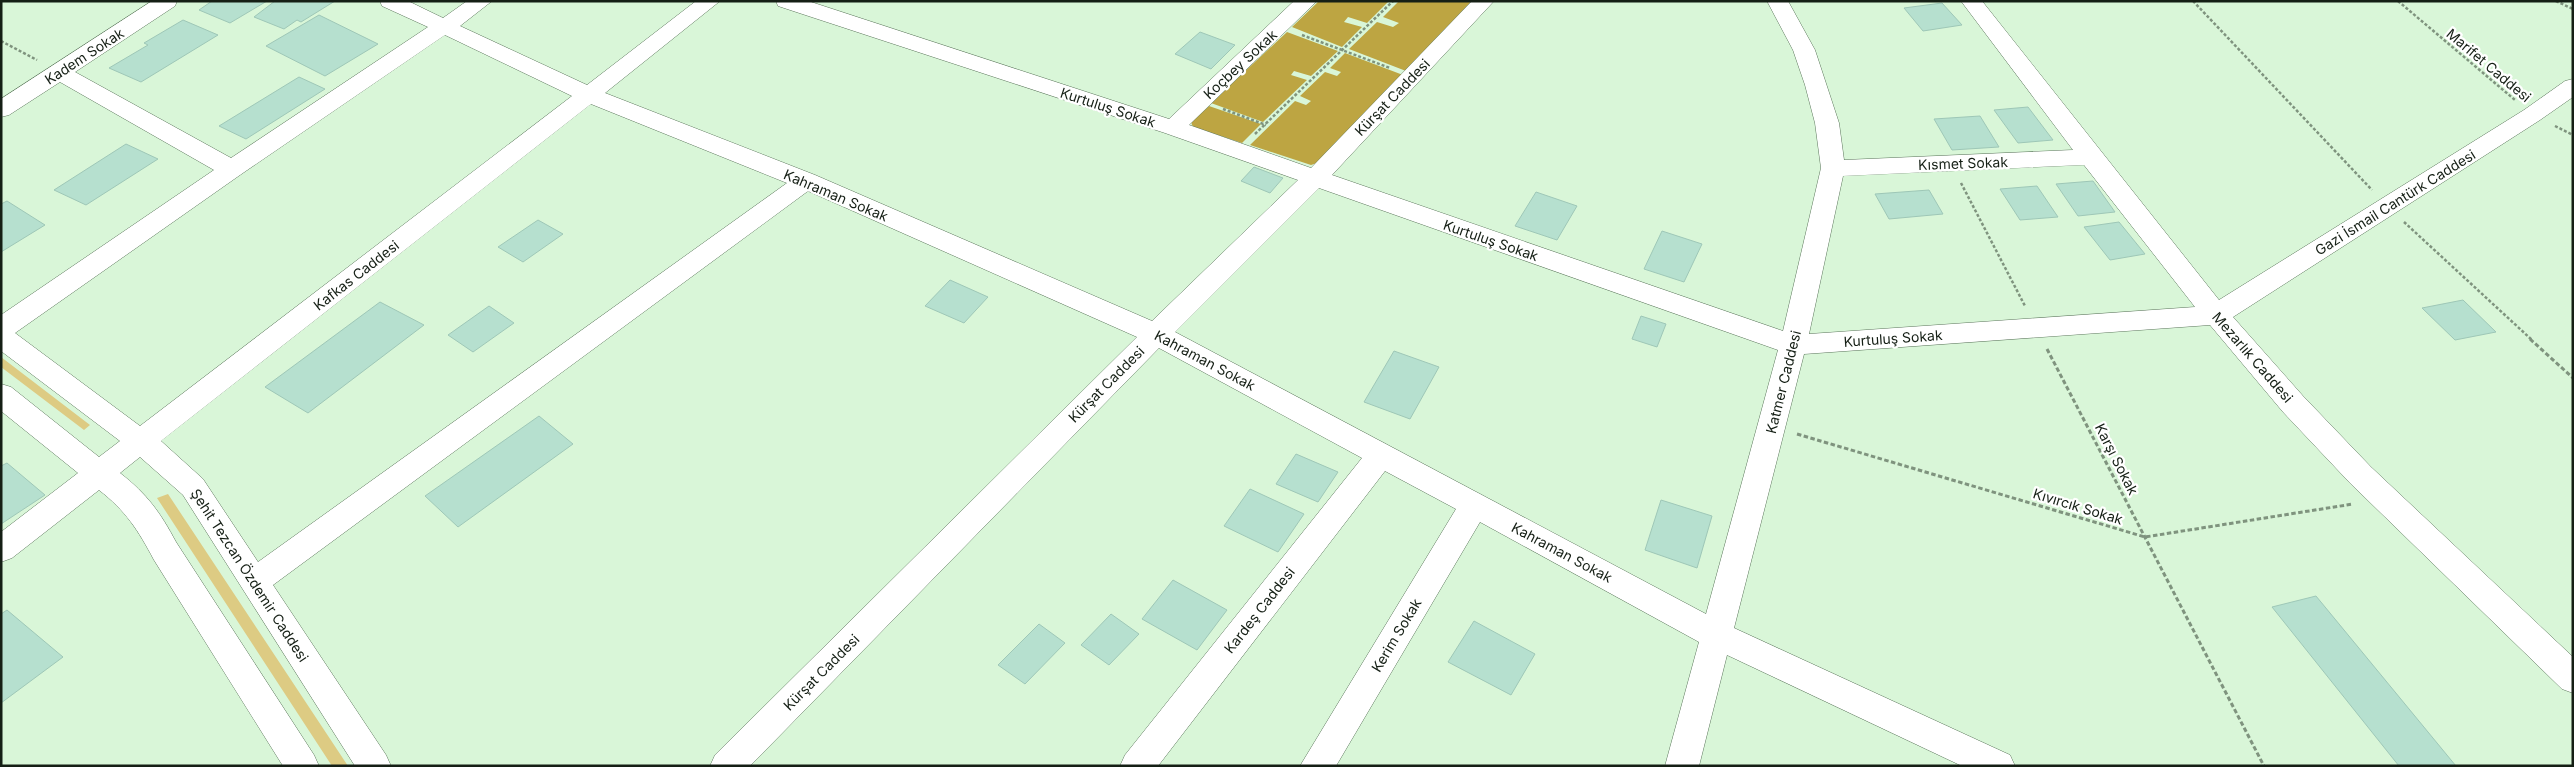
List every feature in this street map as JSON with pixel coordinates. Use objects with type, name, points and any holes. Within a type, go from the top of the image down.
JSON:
[{"type":"street","name":"Kadem Sokak","points":[[1,110],[167,1]]},
{"type":"street","name":"Kahraman Sokak","points":[[390,1],[589,95],[806,181],[1156,334],[1716,635],[1998,766]]},
{"type":"street","points":[[1,329],[232,169],[482,1]]},
{"type":"street","name":"Kafkas Caddesi","points":[[1,549],[710,1]]},
{"type":"street","name":"Kurtuluş Sokak","points":[[786,1],[1173,128],[1314,179],[1793,345],[2216,315]]},
{"type":"street","name":"Koçbey Sokak","points":[[1173,128],[1307,1]]},
{"type":"street","name":"Kürşat Caddesi","points":[[727,766],[1156,334],[1314,179],[1484,1]]},
{"type":"street","name":"Katmer Caddesi","points":[[1682,766],[1793,345],[1833,168],[1827,123],[1816,85],[1804,50],[1777,1]]},
{"type":"street","name":"Mezarlık Caddesi","points":[[1971,1],[2216,315],[2294,406],[2385,498],[2573,679]]},
{"type":"street","points":[[59,72],[232,169]]},
{"type":"street","name":"Gazi İsmail Cantürk Caddesi","points":[[2216,315],[2532,115],[2573,86]]},
{"type":"street","name":"Kısmet Sokak","points":[[1833,168],[2092,157]]},
{"type":"street","points":[[255,582],[806,181]]},
{"type":"street","name":"Şehit Tezcan Özdemir Caddesi","points":[[1,337],[141,441],[165,460],[193,487],[374,766]]},
{"type":"street","points":[[1,395],[129,497],[148,519],[165,551],[302,766]]},
{"type":"street","name":"Kardeş Caddesi","points":[[1136,766],[1382,454]]},
{"type":"street","name":"Kerim Sokak","points":[[1317,766],[1475,504]]},
{"type":"path","points":[[1238,151],[1393,1]]},
{"type":"path","name":"Marifet Caddesi","points":[[2398,1],[2532,115],[2573,134]]},
{"type":"path","points":[[2556,1],[2573,9]]},
{"type":"path","points":[[1280,27],[1412,76]]},
{"type":"path","points":[[1,41],[59,72]]},
{"type":"path","points":[[1201,101],[1266,125]]},
{"type":"path","name":"Karşı Sokak","points":[[1950,163],[2264,766]]},
{"type":"path","name":"Kıvırcık Sokak","points":[[1771,426],[2145,538],[2385,498]]},
{"type":"shaded area","points":[[1319,1],[1388,2],[1367,23],[1348,17],[1344,22],[1362,27],[1342,47],[1292,27]]},
{"type":"shaded area","points":[[1399,1],[1474,1],[1406,71],[1349,49],[1377,22],[1393,27],[1399,23],[1383,17]]},
{"type":"shaded area","points":[[1287,32],[1338,51],[1311,76],[1294,71],[1291,75],[1307,80],[1263,122],[1211,103]]},
{"type":"shaded area","points":[[1345,53],[1403,75],[1317,163],[1311,165],[1250,145],[1295,101],[1306,105],[1311,101],[1300,96],[1325,72],[1337,76],[1341,72],[1330,68]]},
{"type":"shaded area","points":[[1209,106],[1261,124],[1242,143],[1193,127],[1191,122]]},
{"type":"shaded area","points":[[1,357],[90,425],[84,430],[1,367]]},
{"type":"shaded area","points":[[168,494],[348,766],[332,766],[157,498]]},
{"type":"building","points":[[212,1],[267,1],[230,23],[199,10]]},
{"type":"building","points":[[275,1],[335,1],[301,22],[297,20],[284,29],[254,17]]},
{"type":"building","points":[[1942,3],[1962,25],[1923,31],[1904,8]]},
{"type":"building","points":[[319,15],[378,44],[325,76],[266,46]]},
{"type":"building","points":[[183,20],[218,35],[141,82],[109,68],[148,45],[144,43]]},
{"type":"building","points":[[1200,32],[1235,45],[1211,69],[1175,54]]},
{"type":"building","points":[[299,77],[325,89],[246,139],[219,126]]},
{"type":"building","points":[[2028,107],[2053,140],[2018,143],[1994,110]]},
{"type":"building","points":[[1980,116],[1999,147],[1952,150],[1934,119]]},
{"type":"building","points":[[126,144],[158,159],[86,205],[54,190]]},
{"type":"building","points":[[1254,167],[1283,178],[1270,193],[1241,181]]},
{"type":"building","points":[[2093,181],[2115,212],[2078,216],[2056,184]]},
{"type":"building","points":[[2037,186],[2058,217],[2020,220],[2000,189]]},
{"type":"building","points":[[1929,190],[1943,214],[1889,219],[1875,194]]},
{"type":"building","points":[[1536,192],[1577,206],[1557,240],[1515,226]]},
{"type":"building","points":[[7,201],[45,225],[1,252],[1,204]]},
{"type":"building","points":[[538,220],[563,234],[523,262],[498,247]]},
{"type":"building","points":[[2119,222],[2145,254],[2110,260],[2084,227]]},
{"type":"building","points":[[1662,231],[1702,244],[1684,282],[1644,269]]},
{"type":"building","points":[[950,280],[988,297],[964,323],[925,306]]},
{"type":"building","points":[[2463,300],[2496,332],[2455,340],[2422,308]]},
{"type":"building","points":[[380,302],[424,325],[308,413],[265,387]]},
{"type":"building","points":[[489,306],[514,323],[473,352],[448,335]]},
{"type":"building","points":[[1641,316],[1666,324],[1657,347],[1632,339]]},
{"type":"building","points":[[1394,351],[1439,367],[1410,419],[1364,402]]},
{"type":"building","points":[[539,416],[573,444],[458,527],[425,496]]},
{"type":"building","points":[[1296,454],[1338,472],[1318,502],[1276,484]]},
{"type":"building","points":[[7,463],[45,495],[1,524],[1,466]]},
{"type":"building","points":[[1250,489],[1304,514],[1278,552],[1224,526]]},
{"type":"building","points":[[1661,500],[1712,516],[1697,568],[1645,550]]},
{"type":"building","points":[[1173,580],[1227,610],[1197,650],[1142,619]]},
{"type":"building","points":[[2316,596],[2456,766],[2399,766],[2272,607]]},
{"type":"building","points":[[7,610],[63,657],[1,703],[1,614]]},
{"type":"building","points":[[1111,614],[1139,634],[1109,665],[1081,645]]},
{"type":"building","points":[[1474,621],[1535,654],[1511,695],[1448,662]]},
{"type":"building","points":[[1039,624],[1065,643],[1025,684],[998,665]]}]
